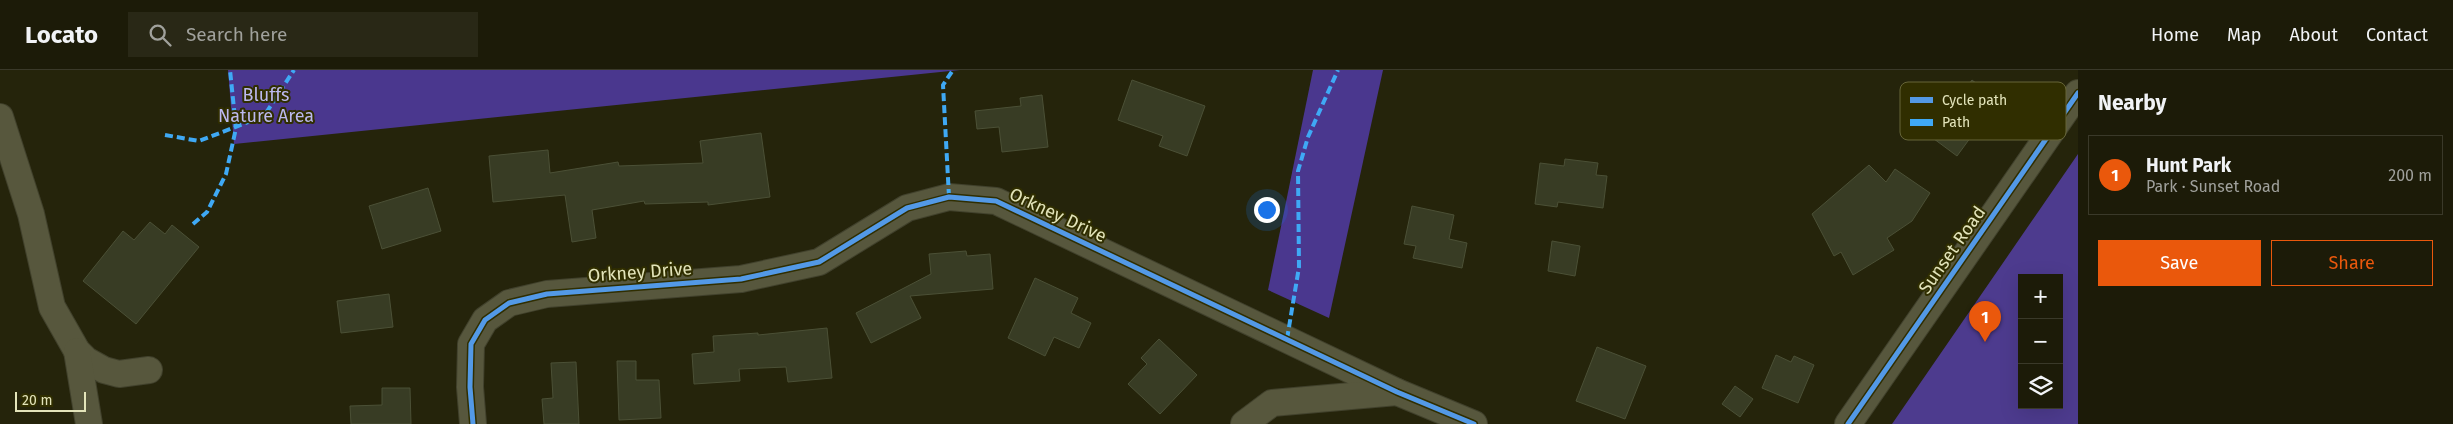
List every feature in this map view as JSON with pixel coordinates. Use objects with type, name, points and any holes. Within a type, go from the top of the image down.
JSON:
[{"type":"street","name":"Sunset Road","points":[[2066,110],[2078,93]]},
{"type":"street","points":[[0,117],[31,214],[52,308],[77,351],[86,360],[104,370],[119,374],[149,370]]},
{"type":"street","name":"Sunset Road","points":[[1848,424],[2045,140]]},
{"type":"street","name":"Orkney Drive","points":[[473,424],[470,387],[472,344],[485,320],[509,303],[547,294],[741,279],[819,262],[907,208],[949,197],[996,201],[1397,392],[1474,424]]},
{"type":"street","points":[[77,351],[89,424]]},
{"type":"street","points":[[1244,424],[1272,403],[1397,392]]},
{"type":"shaded area","points":[[2078,154],[2078,424],[1892,424]]},
{"type":"green space","name":"Bluffs Nature Area","points":[[228,70],[960,70],[234,144]]},
{"type":"green space","points":[[1313,70],[1383,70],[1329,318],[1268,290]]},
{"type":"building","points":[[1132,80],[1205,106],[1187,156],[1159,146],[1163,136],[1118,120]]},
{"type":"building","points":[[1042,95],[1048,147],[1002,152],[999,127],[977,129],[975,111],[1021,106],[1020,98]]},
{"type":"building","points":[[761,133],[770,197],[708,205],[708,202],[645,204],[644,201],[592,210],[596,238],[572,242],[565,195],[493,202],[489,156],[548,150],[550,173],[618,162],[619,166],[703,163],[700,141]]},
{"type":"building","points":[[1935,140],[1969,140],[1957,156]]},
{"type":"building","points":[[1565,159],[1598,163],[1596,175],[1607,176],[1603,208],[1558,202],[1557,207],[1535,204],[1540,163],[1564,166]]},
{"type":"building","points":[[1869,165],[1886,182],[1895,169],[1930,193],[1912,221],[1887,238],[1894,250],[1853,275],[1841,252],[1834,256],[1812,214]]},
{"type":"building","points":[[428,188],[441,231],[382,249],[369,206]]},
{"type":"building","points":[[1412,206],[1454,215],[1449,239],[1467,243],[1462,268],[1413,258],[1416,246],[1404,244]]},
{"type":"building","points":[[150,222],[165,234],[172,225],[199,247],[136,324],[83,281],[123,231],[134,240]]},
{"type":"building","points":[[1552,241],[1580,246],[1575,276],[1548,271]]},
{"type":"building","points":[[966,251],[967,256],[990,254],[993,289],[910,296],[921,318],[871,343],[856,313],[931,274],[929,254]]},
{"type":"building","points":[[1035,278],[1078,298],[1071,313],[1091,323],[1079,348],[1054,337],[1045,356],[1008,338]]},
{"type":"building","points":[[389,294],[393,327],[341,333],[337,301]]},
{"type":"building","points":[[827,328],[832,378],[788,382],[786,367],[739,369],[740,381],[694,384],[692,354],[714,352],[713,336],[758,333],[758,335]]},
{"type":"building","points":[[1159,339],[1197,375],[1160,414],[1128,384],[1147,364],[1141,358]]},
{"type":"building","points":[[1597,347],[1646,366],[1625,419],[1576,401]]},
{"type":"building","points":[[1776,355],[1791,362],[1794,356],[1814,365],[1798,403],[1762,388]]},
{"type":"building","points":[[617,361],[636,361],[636,380],[659,380],[661,418],[619,420]]},
{"type":"building","points":[[576,362],[579,424],[544,424],[542,399],[553,398],[551,363]]},
{"type":"building","points":[[1735,386],[1753,399],[1740,417],[1722,404]]},
{"type":"building","points":[[382,388],[410,388],[411,424],[351,424],[350,406],[382,405]]},
{"type":"marked path","points":[[193,224],[207,212],[226,174],[236,128],[230,70]]},
{"type":"marked path","points":[[165,135],[199,141],[264,116],[294,70]]},
{"type":"marked path","points":[[949,197],[943,85],[953,70]]},
{"type":"marked path","points":[[1287,339],[1299,267],[1298,171],[1308,137],[1338,70]]},
{"type":"cycle path","points":[[2066,110],[2078,93]]},
{"type":"cycle path","points":[[1848,424],[2045,140]]},
{"type":"cycle path","points":[[473,424],[470,387],[471,344],[485,320],[509,303],[547,294],[741,279],[819,262],[907,208],[949,197],[996,201],[1397,392],[1474,424]]},
{"type":"place","name":"Hunt Park","points":[[1985,342]]}]
